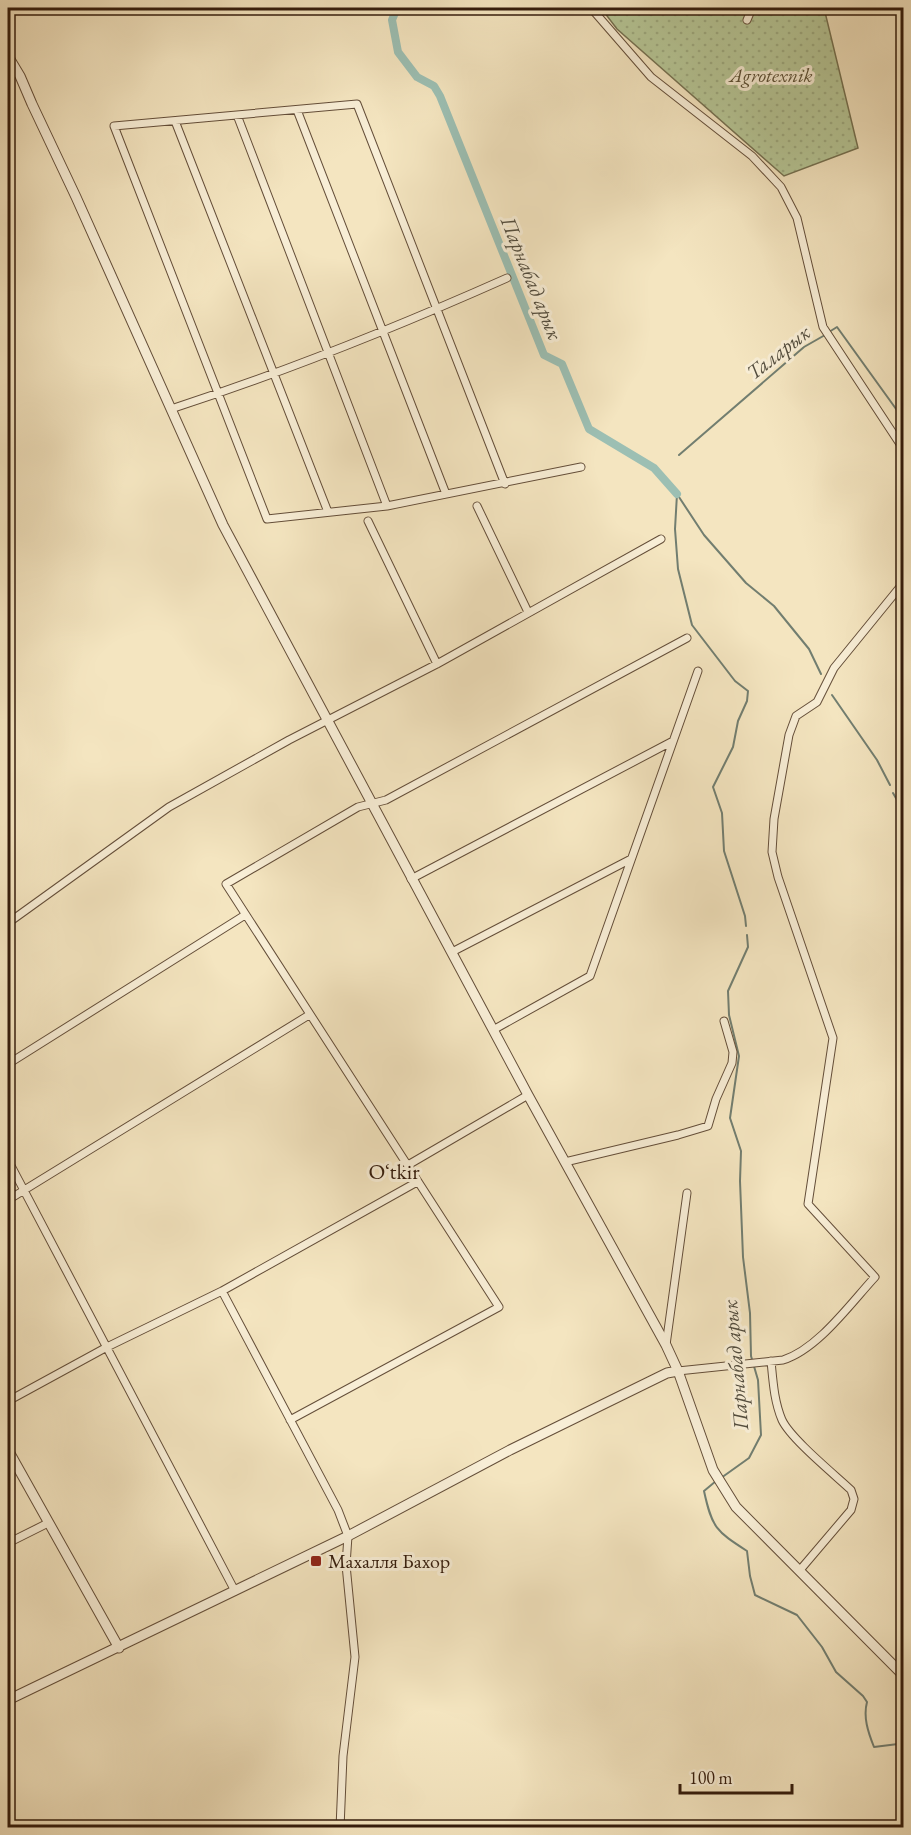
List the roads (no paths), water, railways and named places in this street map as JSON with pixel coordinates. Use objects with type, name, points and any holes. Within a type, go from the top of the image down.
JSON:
[{"type":"street","points":[[591,8],[651,77],[752,156],[781,187],[797,218],[823,327],[903,450]]},
{"type":"street","points":[[747,20],[752,8]]},
{"type":"street","points":[[8,56],[20,76],[76,197],[222,525],[325,721],[666,1345],[678,1371],[713,1470],[722,1487],[736,1507],[903,1676]]},
{"type":"street","points":[[505,484],[357,104],[114,126],[267,519],[387,506],[505,484],[581,467]]},
{"type":"street","points":[[297,110],[446,494]]},
{"type":"street","points":[[237,115],[387,506]]},
{"type":"street","points":[[175,121],[328,512]]},
{"type":"street","points":[[171,409],[274,375],[507,278]]},
{"type":"street","points":[[477,506],[528,612]]},
{"type":"street","points":[[368,521],[437,663]]},
{"type":"street","points":[[8,923],[169,807],[661,539]]},
{"type":"street","points":[[8,1700],[348,1536],[510,1450],[667,1373],[789,1358],[806,1349],[875,1277],[808,1204],[832,1038],[778,877],[772,852],[774,819],[789,735],[796,716],[817,702],[834,668],[903,582]]},
{"type":"street","points":[[290,1420],[499,1307],[226,884],[358,807],[386,800],[687,638]]},
{"type":"street","points":[[494,1030],[590,976],[698,671]]},
{"type":"street","points":[[411,879],[673,741]]},
{"type":"street","points":[[452,952],[631,859]]},
{"type":"street","points":[[8,1064],[245,915]]},
{"type":"street","points":[[8,1200],[309,1015]]},
{"type":"street","points":[[565,1162],[708,1126],[716,1099],[732,1063],[733,1052],[724,1021]]},
{"type":"street","points":[[408,1165],[528,1095]]},
{"type":"street","points":[[8,1160],[235,1591]]},
{"type":"street","points":[[8,1401],[107,1347],[222,1291],[417,1182]]},
{"type":"street","points":[[666,1345],[687,1193]]},
{"type":"street","points":[[222,1291],[338,1510],[348,1536],[346,1565],[355,1656],[343,1756],[340,1827]]},
{"type":"street","points":[[771,1361],[774,1397],[783,1422],[797,1439],[851,1490],[854,1499],[850,1512],[800,1570]]},
{"type":"street","points":[[8,1450],[119,1648]]},
{"type":"street","points":[[8,1543],[48,1523]]},
{"type":"waterway","name":"Парнабад арык","points":[[397,8],[392,20],[398,52],[417,77],[434,86],[440,96],[544,355],[562,364],[589,429],[654,468],[677,494]]},
{"type":"waterway","name":"Таларык","points":[[829,332],[837,327],[904,420]]},
{"type":"waterway","name":"Таларык","points":[[679,455],[804,347],[825,335]]},
{"type":"waterway","name":"Парнабад арык","points":[[677,494],[675,529],[678,569],[692,625],[735,681],[748,691],[747,701],[738,721],[733,747],[713,787],[722,813],[724,851],[745,916],[746,926]]},
{"type":"waterway","points":[[677,494],[704,535],[746,583],[774,606],[809,649],[821,674]]},
{"type":"waterway","points":[[832,695],[877,760],[890,785]]},
{"type":"waterway","points":[[893,793],[904,812]]},
{"type":"waterway","name":"Парнабад арык","points":[[721,1478],[749,1458],[761,1435],[758,1380],[751,1356],[750,1313],[743,1257],[741,1151],[730,1118],[739,1056],[729,1015],[728,991],[748,947],[747,935]]},
{"type":"waterway","name":"Парнабад арык","points":[[716,1481],[704,1491],[710,1513],[722,1533],[747,1551],[755,1595],[797,1615],[822,1647],[836,1672],[863,1696],[867,1702],[866,1719],[874,1747],[898,1744],[904,1748]]},
{"type":"place","name":"Махалля Бахор","points":[[316,1561]]},
{"type":"district","name":"Oʻtkir","points":[[394,1171]]},
{"type":"park label","name":"Agrotexnik","points":[[771,75]]}]
